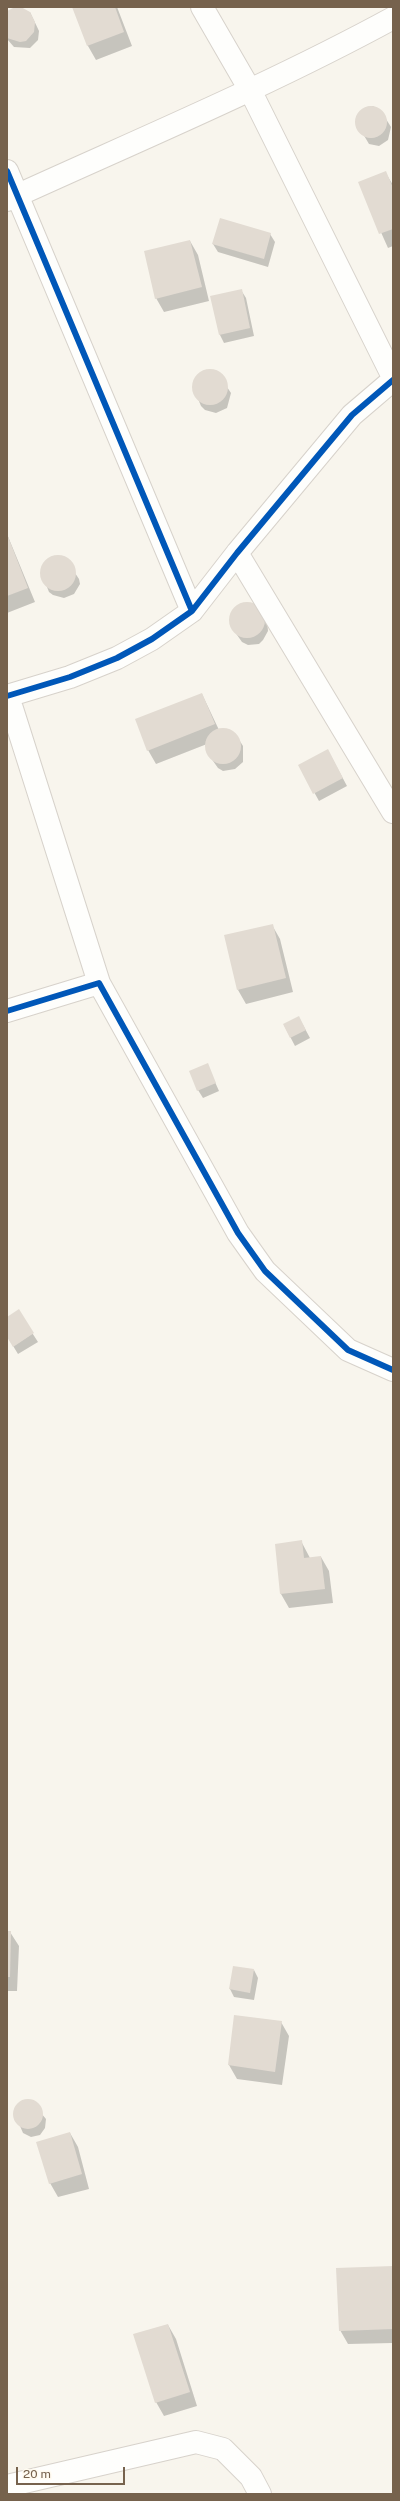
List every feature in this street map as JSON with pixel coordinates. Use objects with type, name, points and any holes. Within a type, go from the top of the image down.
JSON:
[{"type":"street","points":[[202,7],[250,90],[393,377]]},
{"type":"street","points":[[13,197],[250,90],[340,47],[393,18]]},
{"type":"street","points":[[7,171],[13,197],[192,611]]},
{"type":"street","points":[[393,380],[352,415],[192,611],[152,639],[117,658],[70,677],[7,696],[99,983],[238,1233],[265,1271],[348,1350],[393,1370]]},
{"type":"street","points":[[238,553],[390,800]]},
{"type":"street","points":[[7,1011],[99,983]]},
{"type":"street","points":[[7,2486],[196,2442],[223,2449],[251,2477],[260,2494]]},
{"type":"building","points":[[15,7],[21,7],[30,12],[35,22],[34,32],[26,41],[20,42],[7,38],[7,11]]},
{"type":"building","points":[[72,7],[115,7],[124,32],[87,46]]},
{"type":"building","points":[[374,106],[380,108],[385,113],[387,122],[385,131],[380,136],[368,138],[362,136],[357,131],[355,119],[357,113],[362,108]]},
{"type":"building","points":[[386,171],[393,188],[393,229],[379,234],[358,182]]},
{"type":"building","points":[[220,218],[271,233],[264,259],[212,244]]},
{"type":"building","points":[[190,240],[202,287],[155,299],[144,251]]},
{"type":"building","points":[[242,289],[250,328],[219,335],[210,296]]},
{"type":"building","points":[[210,369],[223,374],[228,387],[223,400],[210,405],[197,400],[192,387],[197,374]]},
{"type":"building","points":[[7,534],[28,588],[7,596]]},
{"type":"building","points":[[58,555],[71,560],[76,573],[71,586],[58,591],[45,586],[40,573],[45,560]]},
{"type":"building","points":[[247,602],[257,605],[262,610],[265,620],[262,630],[257,635],[247,638],[237,635],[232,630],[229,620],[232,610],[237,605]]},
{"type":"building","points":[[202,693],[215,724],[147,751],[135,719]]},
{"type":"building","points":[[223,728],[236,733],[241,746],[236,759],[223,764],[210,759],[205,746],[210,733]]},
{"type":"building","points":[[328,749],[343,778],[313,794],[298,765]]},
{"type":"building","points":[[273,924],[286,978],[237,990],[224,935]]},
{"type":"building","points":[[299,1016],[306,1030],[290,1038],[283,1024]]},
{"type":"building","points":[[208,1063],[216,1083],[197,1091],[189,1071]]},
{"type":"building","points":[[19,1309],[34,1333],[13,1347],[7,1337],[7,1317]]},
{"type":"building","points":[[302,1540],[304,1558],[321,1556],[325,1589],[280,1594],[275,1544]]},
{"type":"building","points":[[7,1931],[11,1931],[10,1977],[7,1977]]},
{"type":"building","points":[[233,1966],[254,1969],[250,1993],[229,1989]]},
{"type":"building","points":[[234,2015],[282,2021],[275,2072],[228,2065]]},
{"type":"building","points":[[28,2099],[34,2100],[42,2108],[42,2120],[34,2128],[28,2129],[22,2128],[14,2120],[13,2114],[14,2108],[22,2100]]},
{"type":"building","points":[[70,2132],[82,2174],[49,2184],[36,2142]]},
{"type":"building","points":[[393,2266],[393,2329],[339,2331],[336,2268]]},
{"type":"building","points":[[168,2324],[190,2392],[155,2403],[133,2334]]},
{"type":"cycle path","points":[[7,171],[192,611]]},
{"type":"cycle path","points":[[7,696],[70,677],[117,658],[152,639],[192,611],[237,553],[352,415],[393,380]]},
{"type":"cycle path","points":[[7,1011],[99,983],[238,1233],[265,1271],[348,1350],[393,1370]]}]
